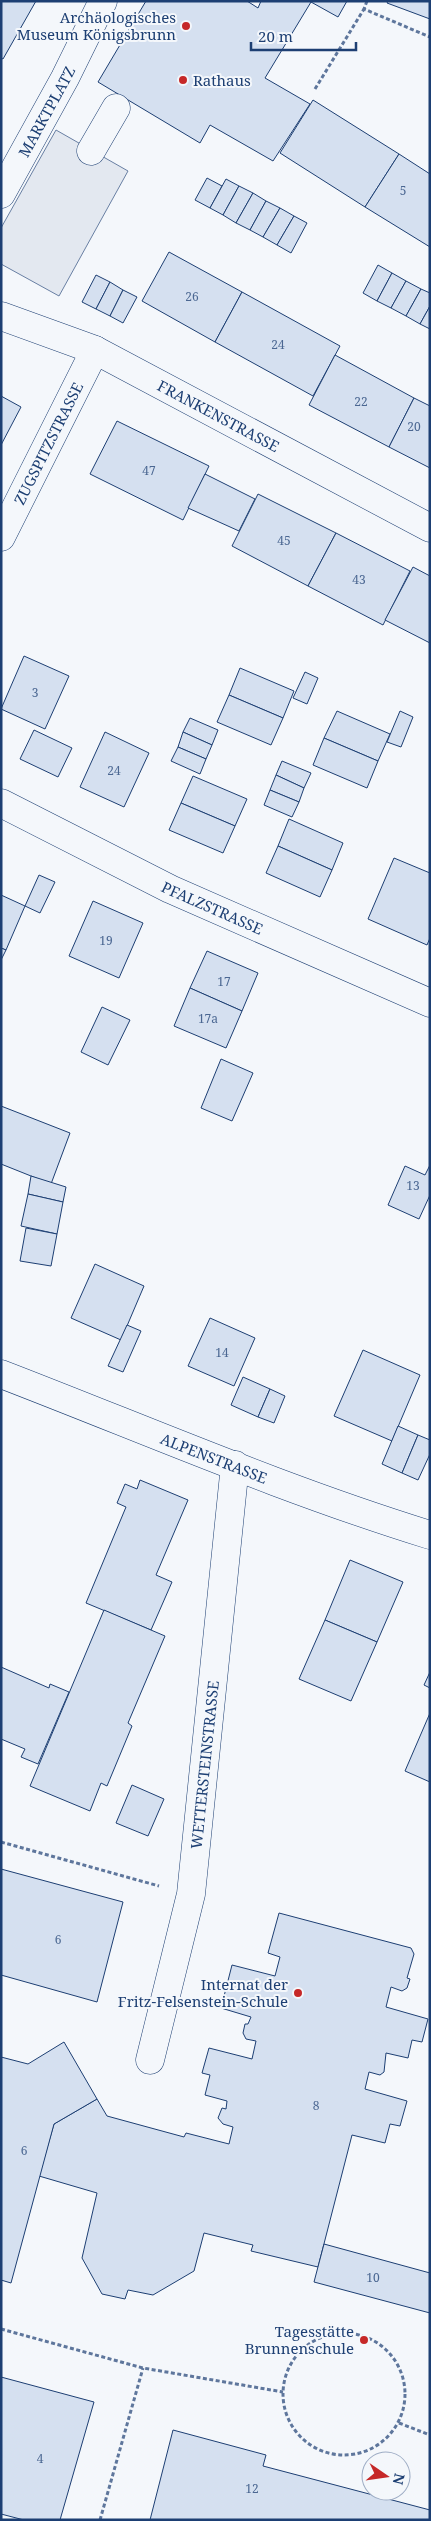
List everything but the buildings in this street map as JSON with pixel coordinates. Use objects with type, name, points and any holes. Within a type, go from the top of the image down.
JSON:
[{"type":"street","name":"MARKTPLATZ","points":[[1,194],[65,78],[103,1]]},
{"type":"street","points":[[91,151],[116,108]]},
{"type":"street","name":"FRANKENSTRASSE","points":[[1,316],[95,350],[430,528]]},
{"type":"street","name":"ZUGSPITZSTRASSE","points":[[1,537],[95,350]]},
{"type":"street","name":"PFALZSTRASSE","points":[[1,804],[170,889],[430,1003]]},
{"type":"street","name":"ALPENSTRASSE","points":[[1,1374],[234,1465],[387,1522],[430,1535]]},
{"type":"street","name":"WETTERSTEINSTRASSE","points":[[150,2060],[191,1894],[234,1465]]},
{"type":"path","points":[[314,89],[364,9],[367,1]]},
{"type":"path","points":[[364,9],[430,37]]},
{"type":"path","points":[[1,1842],[191,1894]]},
{"type":"path","points":[[1,2329],[143,2368],[283,2392]]},
{"type":"path","points":[[350,2332],[369,2338],[386,2349],[399,2364],[405,2384],[405,2397],[399,2423],[387,2439],[369,2451],[349,2456],[329,2454],[310,2446],[295,2431],[285,2413],[283,2392],[287,2372],[302,2351],[312,2342],[331,2334],[350,2332]]},
{"type":"path","points":[[100,2520],[143,2368]]},
{"type":"path","points":[[399,2423],[430,2435]]},
{"type":"shaded area","points":[[56,130],[128,171],[59,296],[1,264],[1,228]]},
{"type":"place","name":"Archäologisches Museum Königsbrunn","points":[[186,26]]},
{"type":"place","name":"Rathaus","points":[[183,80]]},
{"type":"place","name":"Internat der Fritz-Felsenstein-Schule","points":[[298,1993]]},
{"type":"place","name":"Tagesstätte Brunnenschule","points":[[364,2340]]}]
